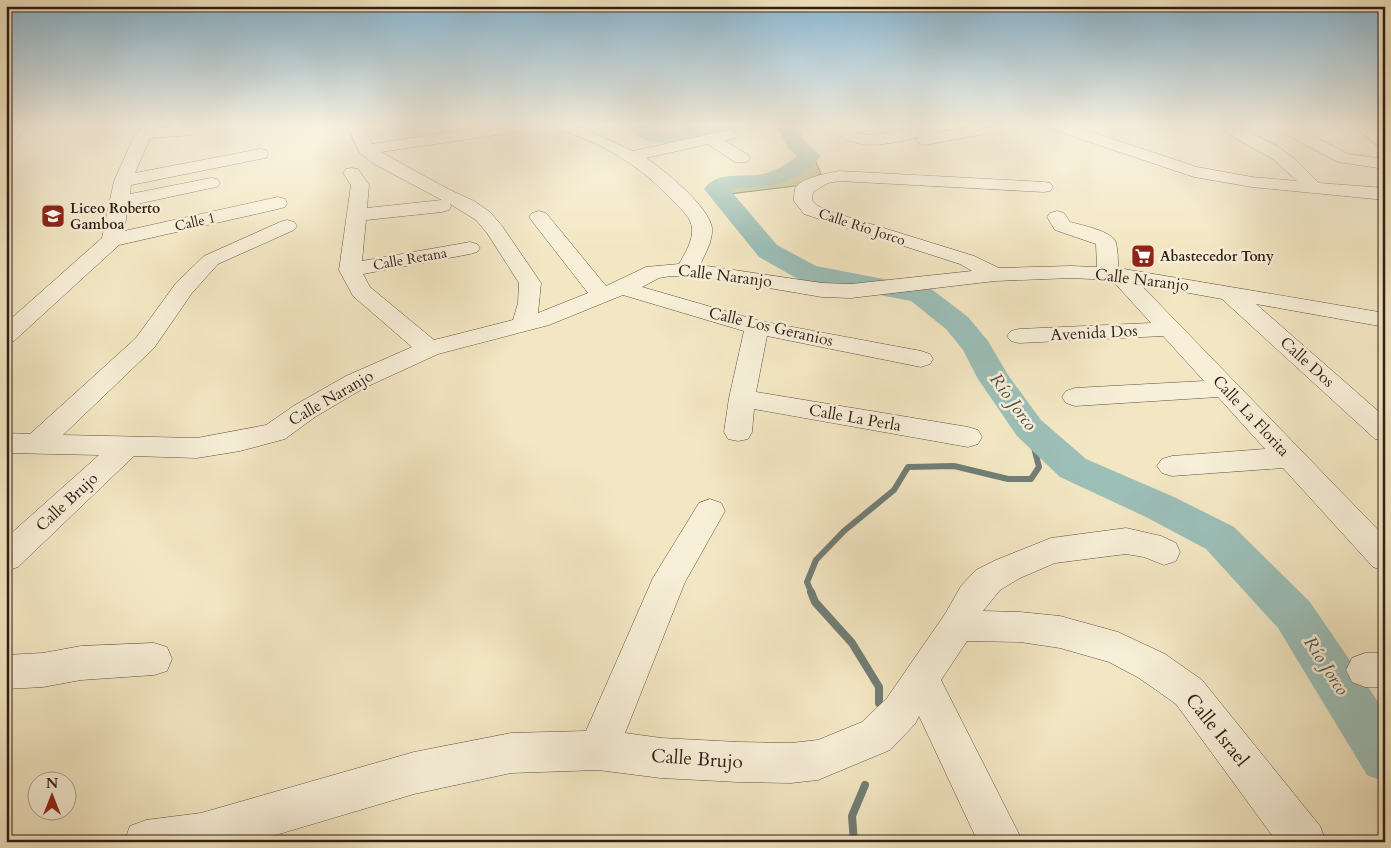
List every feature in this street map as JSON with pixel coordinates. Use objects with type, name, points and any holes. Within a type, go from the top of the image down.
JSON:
[{"type":"street","points":[[6,336],[112,240],[124,181],[130,166]]},
{"type":"street","points":[[124,181],[202,166]]},
{"type":"street","points":[[390,166],[467,205],[483,216],[495,230],[530,283],[529,303],[523,325]]},
{"type":"street","points":[[646,166],[661,176],[692,210],[700,222],[702,230],[700,242],[687,270]]},
{"type":"street","points":[[1176,166],[1194,172],[1252,182],[1385,194]]},
{"type":"street","points":[[1292,166],[1314,188]]},
{"type":"street","points":[[352,173],[360,185],[350,270],[362,290],[429,349]]},
{"type":"street","name":"Calle Río Jorco","points":[[995,275],[967,260],[811,210],[803,201],[804,189],[822,179],[839,176],[1044,187]]},
{"type":"street","points":[[119,202],[214,182]]},
{"type":"street","name":"Calle 1","points":[[112,240],[278,204]]},
{"type":"street","points":[[356,215],[442,206]]},
{"type":"street","points":[[539,217],[612,292]]},
{"type":"street","points":[[1057,217],[1062,226],[1098,237],[1106,242],[1113,274]]},
{"type":"street","points":[[36,444],[145,343],[184,288],[211,260],[287,226]]},
{"type":"street","name":"Calle Retana","points":[[350,270],[470,248]]},
{"type":"street","name":"Calle Naranjo","points":[[6,443],[197,448],[240,441],[275,432],[305,411],[354,382],[429,349],[523,325],[612,292],[654,272],[687,270],[822,290],[851,290],[995,275],[1071,272],[1113,274],[1385,320]]},
{"type":"street","name":"Calle La Florita","points":[[1113,274],[1170,329],[1383,554]]},
{"type":"street","name":"Calle Los Geranios","points":[[612,292],[756,326],[921,360]]},
{"type":"street","name":"Calle Dos","points":[[1229,293],[1385,432]]},
{"type":"street","points":[[738,432],[742,398],[756,326]]},
{"type":"street","name":"Avenida Dos","points":[[1019,336],[1170,329]]},
{"type":"street","points":[[1075,397],[1225,388]]},
{"type":"street","name":"Calle La Perla","points":[[742,398],[968,437]]},
{"type":"street","name":"Calle Brujo","points":[[6,558],[127,446]]},
{"type":"street","points":[[1172,466],[1290,457]]},
{"type":"street","points":[[598,750],[670,578],[710,511]]},
{"type":"street","name":"Calle Brujo","points":[[146,842],[201,835],[414,773],[511,754],[598,750],[661,758],[738,762],[792,763],[818,760],[876,736],[902,711],[921,679],[958,625],[973,596],[988,580],[1008,569],[1052,551],[1126,541],[1150,545],[1164,552]]},
{"type":"street","name":"Calle Israel","points":[[958,625],[1060,632],[1118,648],[1152,666],[1189,692],[1304,842]]},
{"type":"street","points":[[6,672],[43,670],[81,663],[154,659]]},
{"type":"street","points":[[921,679],[1001,842]]},
{"type":"green space","points":[[806,166],[818,166],[821,174],[796,186],[729,194],[727,186],[730,184],[767,183]]},
{"type":"waterway","name":"Río Jorco","points":[[798,166],[778,176],[758,181],[728,183],[716,189],[734,208],[768,251],[808,273],[920,294],[957,323],[977,348],[994,379],[1029,428],[1073,468],[1160,507],[1220,538],[1294,615],[1385,757]]},
{"type":"waterway","points":[[812,594],[807,582],[816,560],[844,531],[894,490],[908,467],[954,466],[1008,479],[1031,479],[1039,467],[1029,428]]},
{"type":"waterway","points":[[811,592],[815,602],[852,643],[879,687],[879,703]]},
{"type":"waterway","points":[[854,842],[852,816],[865,785]]},
{"type":"place","name":"Liceo Roberto Gamboa","points":[[53,216]]},
{"type":"place","name":"Abastecedor Tony","points":[[1143,256]]}]
